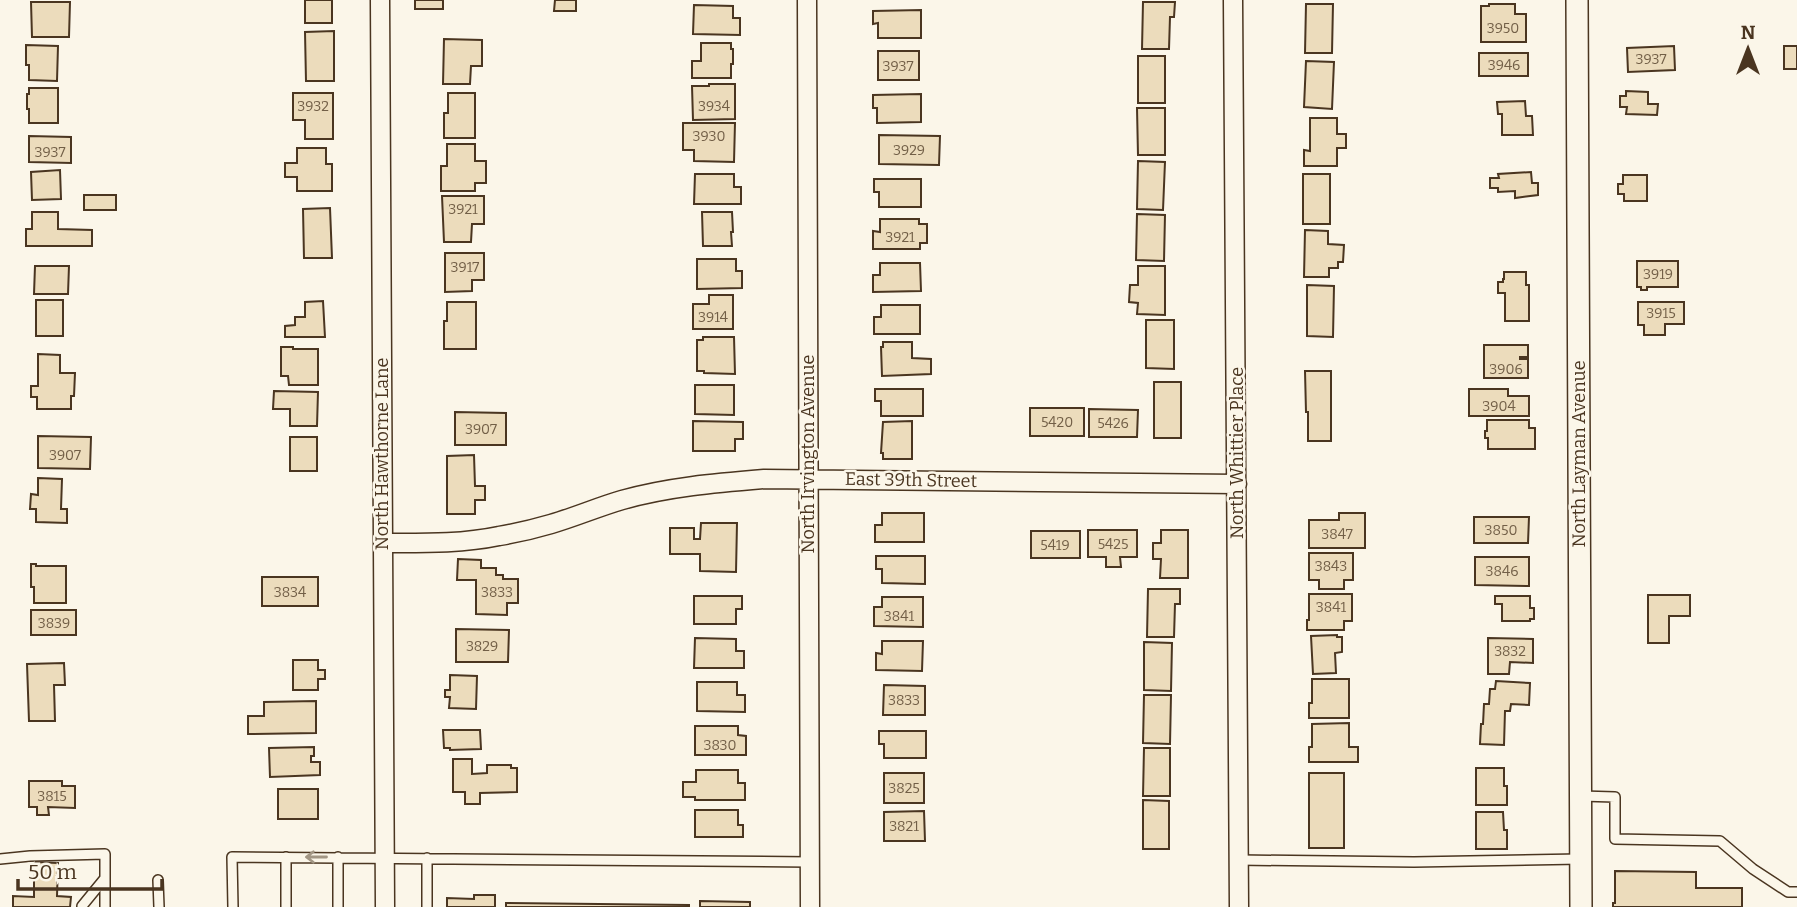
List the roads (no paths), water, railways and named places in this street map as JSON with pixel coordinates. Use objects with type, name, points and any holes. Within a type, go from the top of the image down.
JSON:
[{"type":"street","name":"North Hawthorne Lane","points":[[380,0],[385,907]]},
{"type":"street","name":"North Irvington Avenue","points":[[807,0],[810,907]]},
{"type":"street","name":"North Whittier Place","points":[[1233,0],[1239,907]]},
{"type":"street","name":"North Layman Avenue","points":[[1577,0],[1581,907]]},
{"type":"street","name":"East 39th Street","points":[[383,543],[458,542],[497,537],[551,524],[624,499],[720,482],[764,479],[1237,484]]},
{"type":"lane","points":[[1581,796],[1615,797],[1615,839],[1720,841],[1753,869],[1788,892],[1797,892]]},
{"type":"lane","points":[[0,859],[105,854],[105,907]]},
{"type":"lane","points":[[233,907],[232,857],[810,862]]},
{"type":"lane","points":[[286,857],[286,907]]},
{"type":"lane","points":[[338,857],[338,907]]},
{"type":"lane","points":[[427,858],[427,907]]},
{"type":"lane","points":[[1239,860],[1414,862],[1581,859]]},
{"type":"lane","points":[[82,905],[105,878]]},
{"type":"lane","points":[[158,880],[159,907]]}]
